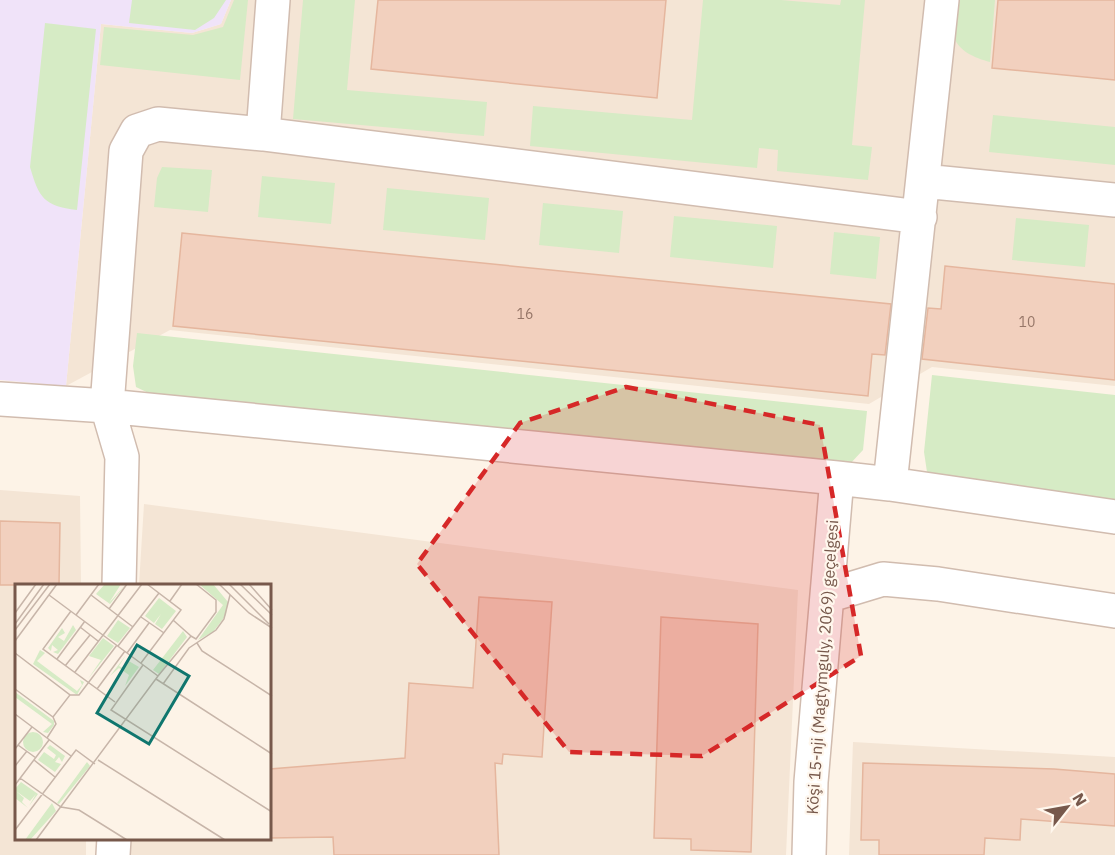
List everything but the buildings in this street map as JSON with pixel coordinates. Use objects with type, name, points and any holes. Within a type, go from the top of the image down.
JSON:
[{"type":"street","points":[[263,134],[273,0]]},
{"type":"street","points":[[890,484],[942,0]]},
{"type":"street","points":[[119,584],[122,457],[107,406],[126,151],[137,131],[158,124],[263,134],[920,217]]},
{"type":"street","points":[[923,181],[1115,200]]},
{"type":"street","points":[[0,399],[107,406],[837,478],[1115,517]]},
{"type":"street","name":"Köşi 15-nji (Magtymguly, 2069) geçelgesi","points":[[809,855],[811,782],[837,478]]},
{"type":"street","points":[[827,596],[884,579],[938,584],[1115,611]]},
{"type":"street","points":[[113,855],[114,840]]},
{"type":"highlighted area","points":[[626,387],[820,425],[861,656],[702,756],[569,752],[417,564],[520,423]]},
{"type":"shaded area","points":[[0,0],[231,0],[221,24],[192,33],[101,24],[66,386],[0,380]]},
{"type":"shaded area","points":[[231,0],[1115,0],[1115,386],[932,367],[869,404],[170,330],[66,386],[101,24],[192,33],[221,24]]},
{"type":"shaded area","points":[[0,490],[80,496],[81,584],[15,584],[15,840],[86,840],[86,855],[0,855]]},
{"type":"shaded area","points":[[144,504],[798,590],[786,855],[130,855],[130,840],[272,840],[272,584],[139,584]]},
{"type":"shaded area","points":[[853,742],[1115,757],[1115,855],[849,855]]},
{"type":"green space","points":[[132,0],[226,0],[214,18],[195,30],[129,23]]},
{"type":"green space","points":[[234,0],[248,0],[240,80],[100,65],[104,27],[193,35],[223,27]]},
{"type":"green space","points":[[303,0],[355,0],[347,90],[487,102],[484,136],[293,119]]},
{"type":"green space","points":[[703,0],[781,0],[840,5],[841,0],[865,0],[852,145],[872,147],[868,180],[777,171],[778,150],[759,148],[757,168],[530,146],[533,106],[692,120]]},
{"type":"green space","points":[[957,0],[995,0],[990,62],[967,53],[955,40],[952,26]]},
{"type":"green space","points":[[45,23],[96,29],[77,210],[57,206],[44,199],[36,186],[30,167]]},
{"type":"green space","points":[[993,115],[1115,127],[1115,165],[989,152]]},
{"type":"green space","points":[[162,167],[212,170],[208,212],[154,207],[157,178]]},
{"type":"green space","points":[[262,176],[335,183],[331,224],[258,217]]},
{"type":"green space","points":[[387,188],[489,198],[485,240],[383,230]]},
{"type":"green space","points":[[543,203],[623,211],[619,253],[539,245]]},
{"type":"green space","points":[[674,216],[777,226],[773,268],[670,257]]},
{"type":"green space","points":[[1016,218],[1089,225],[1085,267],[1012,260]]},
{"type":"green space","points":[[834,232],[880,237],[876,279],[830,274]]},
{"type":"green space","points":[[137,333],[867,411],[863,450],[849,465],[159,398],[136,387],[133,366]]},
{"type":"green space","points":[[932,375],[1115,395],[1115,503],[946,484],[927,472],[924,452]]}]
